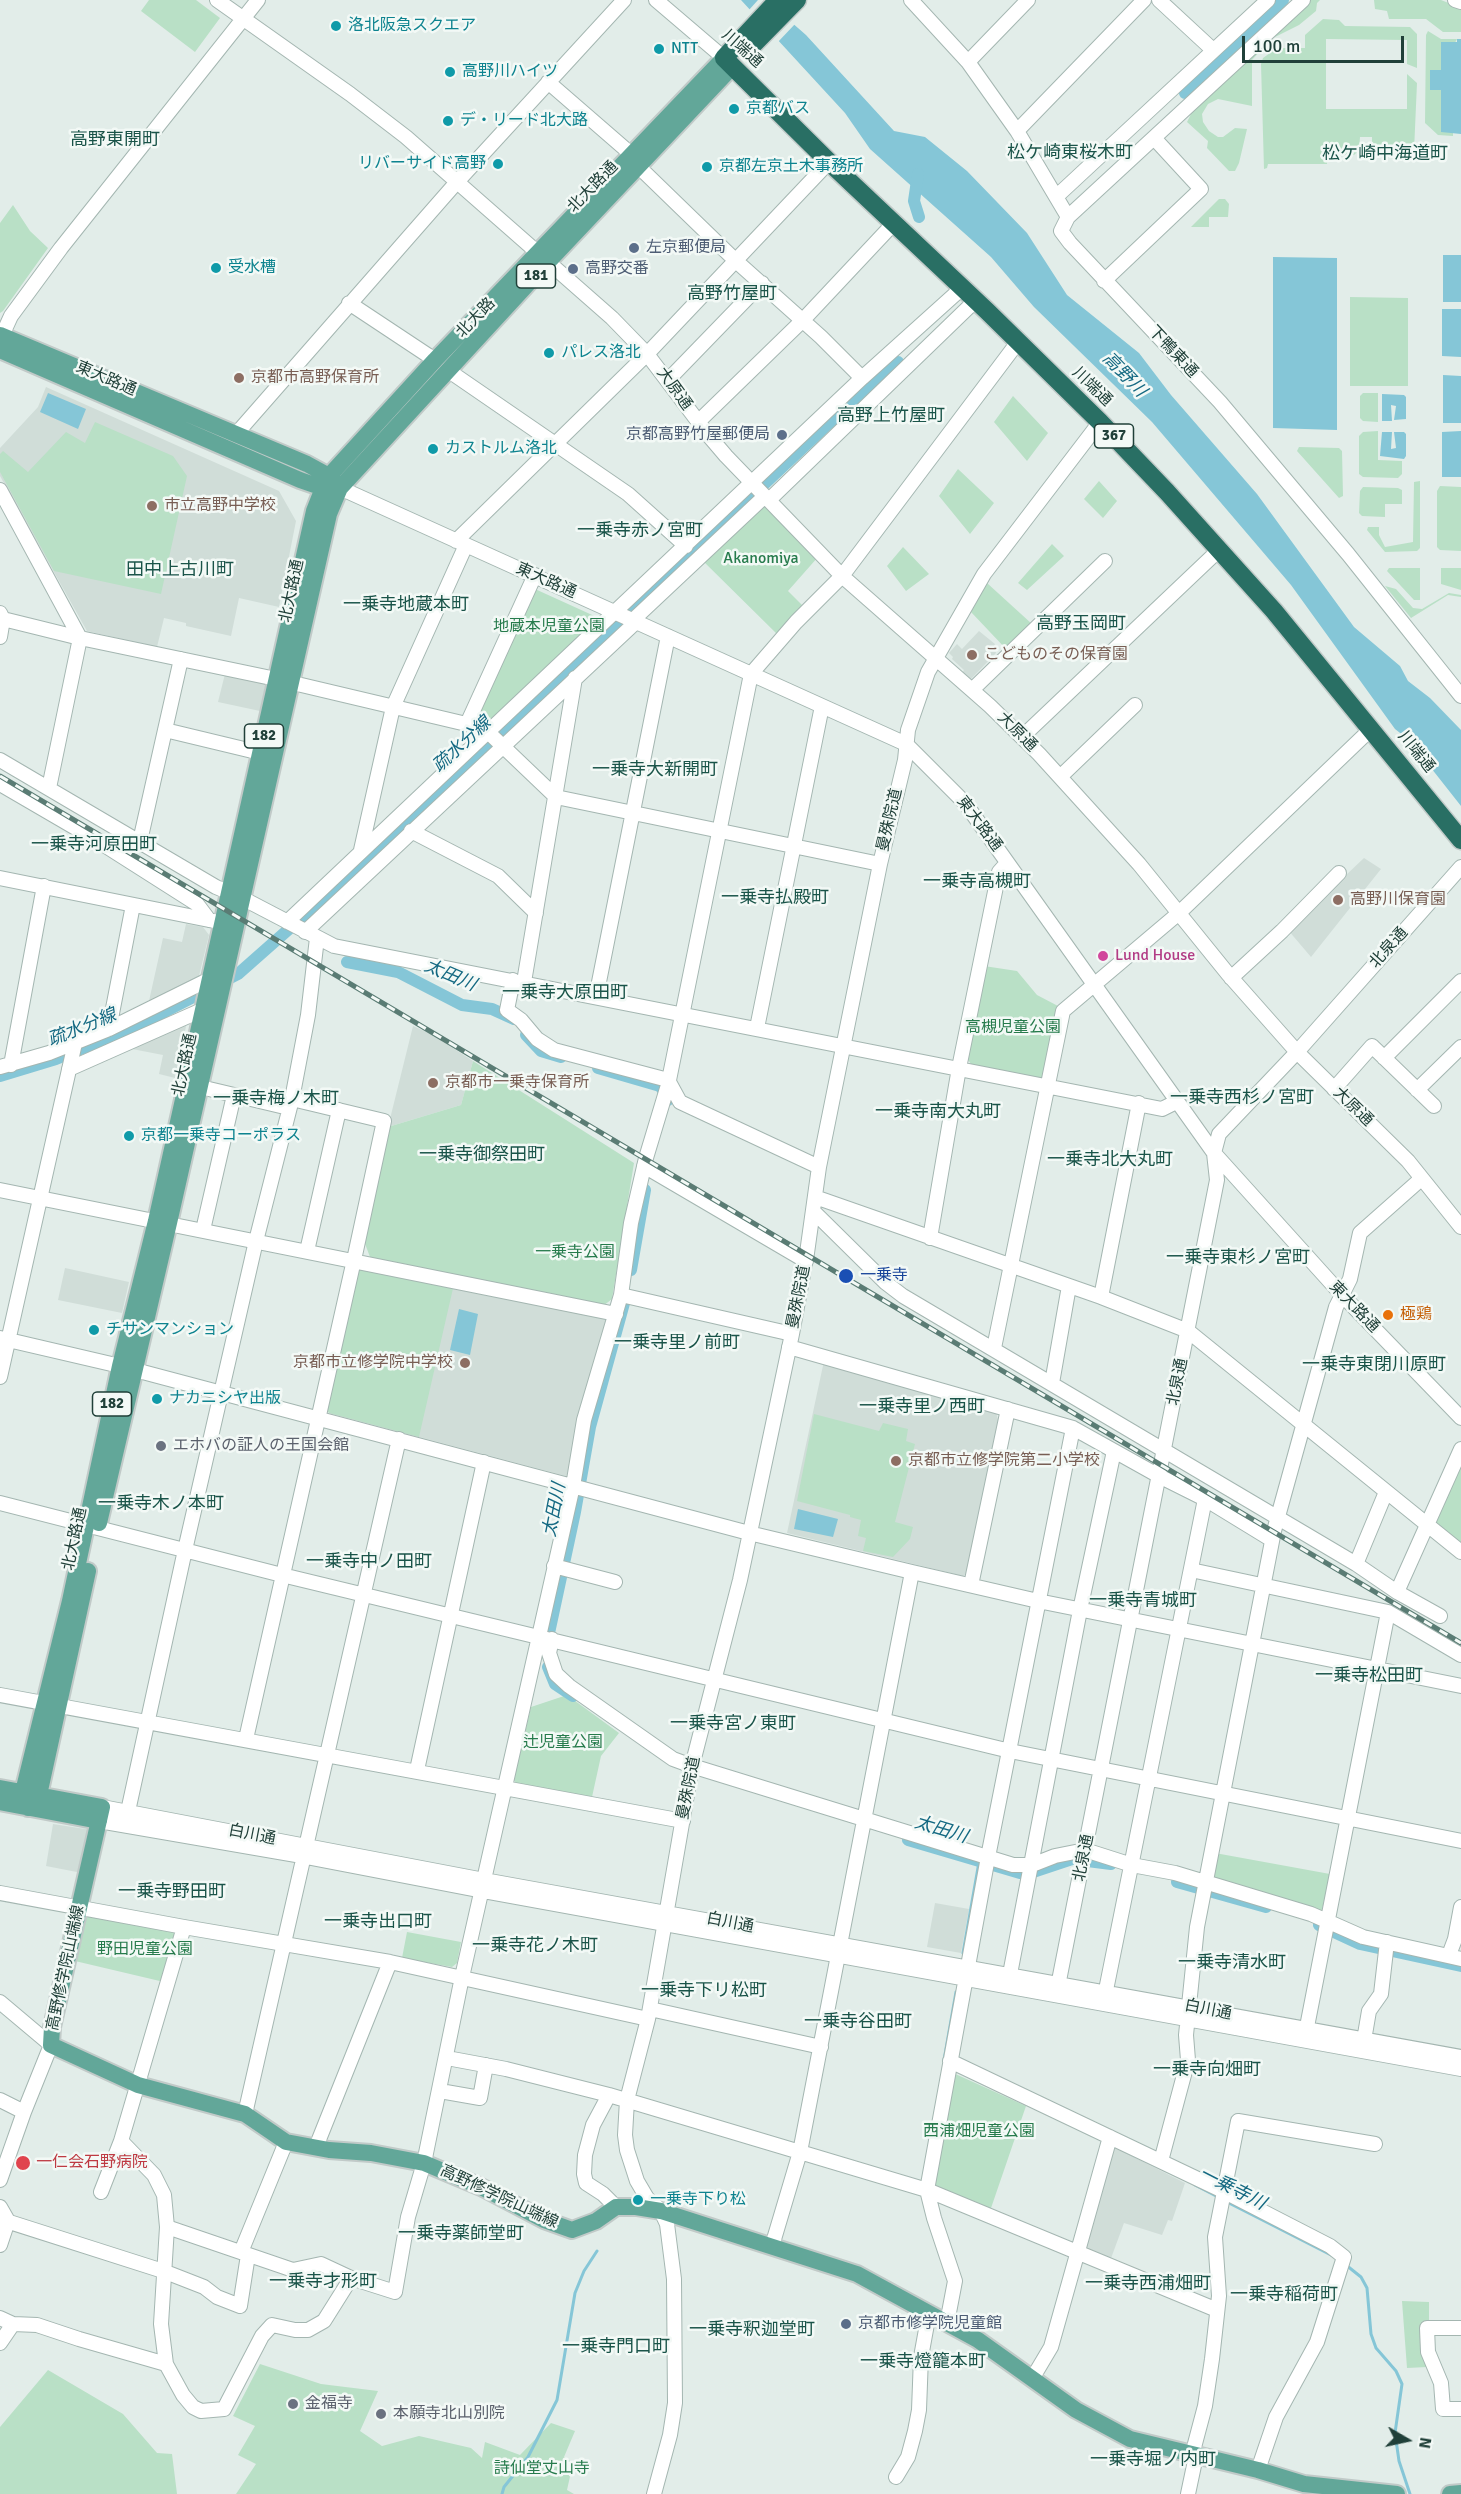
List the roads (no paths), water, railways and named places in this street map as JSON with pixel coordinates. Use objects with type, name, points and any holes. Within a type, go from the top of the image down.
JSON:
[{"type":"highway","name":"北大路通","points":[[732,58],[778,0]]},
{"type":"highway","name":"北大路通","points":[[732,58],[797,0]]},
{"type":"highway","name":"川端通","points":[[732,58],[829,162],[895,222],[1100,422],[1220,549],[1461,840]]},
{"type":"main road","name":"北大路通","points":[[30,1799],[127,1369],[163,1222],[214,989],[222,923],[236,895],[284,681],[329,514],[331,484],[449,371],[542,259],[732,58]]},
{"type":"main road","name":"北大路","points":[[331,484],[435,360],[542,259]]},
{"type":"main road","name":"東大路通","points":[[1,340],[237,433],[307,464],[331,484]]},
{"type":"main road","name":"東大路通","points":[[1,340],[331,484]]},
{"type":"main road","name":"白川通","points":[[0,1788],[30,1799],[101,1814]]},
{"type":"main road","name":"白川通","points":[[0,1802],[30,1799]]},
{"type":"main road","name":"高野修学院山端線","points":[[101,1814],[52,2027],[51,2045],[138,2085],[245,2114],[286,2142],[371,2153],[424,2163],[481,2187],[544,2220],[572,2230],[596,2221],[616,2207]]},
{"type":"main road","points":[[616,2207],[661,2211],[857,2274],[947,2323],[1015,2364],[1076,2410],[1130,2439],[1258,2470],[1304,2484],[1398,2494]]},
{"type":"main road","points":[[1450,2494],[1461,2493]]},
{"type":"street","name":"大原通","points":[[217,0],[350,94],[406,137],[542,259],[612,318],[647,354],[698,422],[842,576],[972,690],[1060,777],[1139,864],[1231,978],[1297,1052],[1408,1161],[1460,1224]]},
{"type":"street","points":[[1,340],[12,316],[61,248],[258,0]]},
{"type":"street","points":[[237,433],[456,183],[624,0]]},
{"type":"street","name":"川端通","points":[[656,0],[732,58]]},
{"type":"street","name":"下鴨東通","points":[[912,0],[968,62],[1017,131],[1058,196],[1068,217],[1061,231],[1104,280],[1220,402],[1348,554],[1461,696]]},
{"type":"street","points":[[968,62],[1028,0]]},
{"type":"street","points":[[1017,131],[1144,0]]},
{"type":"street","points":[[1159,0],[1213,50]]},
{"type":"street","points":[[1058,196],[1268,0]]},
{"type":"street","points":[[1068,217],[1303,0]]},
{"type":"street","points":[[1455,0],[1461,3]]},
{"type":"street","points":[[548,82],[635,161],[736,261],[803,320],[862,378]]},
{"type":"street","points":[[1104,280],[1201,189],[1154,138]]},
{"type":"street","points":[[361,850],[393,707],[461,543],[647,354],[829,162]]},
{"type":"street","points":[[698,422],[803,320],[862,260],[895,222]]},
{"type":"street","points":[[668,380],[762,283]]},
{"type":"street","points":[[300,929],[411,831],[575,678],[628,618],[686,546],[761,492],[862,378],[969,294]]},
{"type":"street","points":[[127,1819],[185,1550],[290,1103],[308,1015],[300,929],[361,850],[489,733],[628,618],[969,294]]},
{"type":"street","points":[[349,303],[435,360]]},
{"type":"street","points":[[167,2227],[293,2270],[321,2264],[351,2278],[395,2292],[408,2217],[424,2163],[482,1885],[546,1637],[579,1487],[584,1419],[616,1314],[624,1296],[631,1223],[648,1168],[667,1087],[751,674],[796,622],[842,576],[1018,342]]},
{"type":"street","points":[[449,371],[628,494],[686,546]]},
{"type":"street","name":"曼殊院道","points":[[661,2211],[647,2198],[637,2181],[625,2134],[627,2100],[649,2014],[692,1770],[740,1580],[790,1340],[806,1261],[819,1167],[880,864],[904,760],[908,730],[935,659],[984,574],[1100,422]]},
{"type":"street","name":"東大路通","points":[[331,484],[906,744],[965,803],[1214,1153],[1342,1296],[1461,1418]]},
{"type":"street","points":[[0,490],[80,638],[49,788]]},
{"type":"street","points":[[1022,737],[1220,549]]},
{"type":"street","points":[[972,690],[1105,561]]},
{"type":"street","points":[[467,724],[535,575]]},
{"type":"street","points":[[0,637],[2,616],[80,638],[284,681],[479,727],[489,733],[556,797],[880,864]]},
{"type":"street","points":[[596,997],[668,636]]},
{"type":"street","points":[[140,841],[181,659]]},
{"type":"street","points":[[575,678],[536,913],[518,981],[507,1010],[522,1020],[537,1040],[554,1050],[667,1087],[681,1102],[819,1167]]},
{"type":"street","points":[[757,1028],[822,705]]},
{"type":"street","points":[[1060,777],[1135,705]]},
{"type":"street","points":[[994,1348],[1062,1011],[1179,913],[1371,729]]},
{"type":"street","points":[[165,730],[267,754]]},
{"type":"street","points":[[0,760],[216,887],[339,948],[1162,1108],[1176,1102]]},
{"type":"street","points":[[0,784],[98,841],[197,904],[222,923]]},
{"type":"street","points":[[411,831],[498,876],[536,913]]},
{"type":"street","points":[[930,1238],[959,1068],[999,872],[1007,863]]},
{"type":"street","name":"北泉通","points":[[1058,1989],[1217,1180],[1214,1153],[1220,1134],[1297,1052],[1461,867]]},
{"type":"street","points":[[1231,978],[1282,932],[1339,873]]},
{"type":"street","points":[[0,878],[222,923]]},
{"type":"street","points":[[44,886],[6,1066],[72,1054],[214,989]]},
{"type":"street","points":[[109,1029],[133,905]]},
{"type":"street","points":[[1384,1058],[1461,981]]},
{"type":"street","points":[[0,1377],[4,1339],[40,1198],[72,1054],[109,1029],[214,989]]},
{"type":"street","points":[[1334,1089],[1372,1046],[1434,1106]]},
{"type":"street","points":[[1417,1090],[1461,1047]]},
{"type":"street","points":[[193,1085],[234,1095],[339,1110],[384,1121],[246,1739]]},
{"type":"street","points":[[203,1230],[234,1095]]},
{"type":"street","points":[[1101,1297],[1139,1103]]},
{"type":"street","points":[[307,1251],[339,1110]]},
{"type":"street","points":[[648,1168],[806,1261]]},
{"type":"street","points":[[1161,2161],[1188,2060],[1189,2014],[1197,1927],[1277,1519],[1336,1307],[1350,1279],[1360,1233],[1421,1179]]},
{"type":"street","points":[[0,1190],[616,1314]]},
{"type":"street","points":[[815,1197],[1101,1297],[1188,1331],[1461,1552]]},
{"type":"street","points":[[813,1211],[886,1283],[903,1296],[994,1348],[1440,1616]]},
{"type":"street","points":[[1052,1383],[1070,1286]]},
{"type":"street","points":[[624,1296],[790,1340],[1073,1428],[1205,1499],[1272,1540]]},
{"type":"street","points":[[4,1339],[399,1439],[749,1533],[912,1572],[1080,1610],[1252,1642],[1461,1686]]},
{"type":"street","points":[[971,1585],[1008,1409]]},
{"type":"street","points":[[947,2323],[955,2281],[927,2190],[987,1862],[1073,1428]]},
{"type":"street","points":[[245,2114],[303,1850],[399,1439]]},
{"type":"street","points":[[1397,1592],[1461,1449]]},
{"type":"street","points":[[1010,1974],[1080,1610],[1114,1451]]},
{"type":"street","points":[[417,1770],[484,1462]]},
{"type":"street","points":[[1356,1564],[1386,1492]]},
{"type":"street","points":[[1105,1998],[1205,1499]]},
{"type":"street","points":[[0,1503],[282,1575],[1010,1751],[1461,1841]]},
{"type":"street","points":[[560,1568],[615,1582]]},
{"type":"street","points":[[1191,1570],[1388,1612],[1461,1655]]},
{"type":"street","points":[[771,2246],[800,2152],[912,1572]]},
{"type":"street","points":[[1305,2035],[1388,1612]]},
{"type":"street","points":[[546,1637],[556,1674],[569,1686],[692,1770],[987,1862],[1031,1870],[1055,1856],[1084,1856],[1175,1873],[1205,1889],[1328,1920],[1363,1937],[1455,1957],[1455,1939],[1461,1907]]},
{"type":"street","points":[[0,1695],[417,1770],[683,1821]]},
{"type":"street","name":"白川通","points":[[101,1814],[1305,2035],[1461,2069]]},
{"type":"street","points":[[0,1893],[390,1962],[821,2047]]},
{"type":"street","points":[[101,2192],[121,2141],[184,1927]]},
{"type":"street","points":[[1363,2046],[1369,2011],[1381,1994],[1387,1942]]},
{"type":"street","points":[[316,2147],[390,1962]]},
{"type":"street","name":"白川通","points":[[967,1972],[1010,1974],[1058,1989]]},
{"type":"street","points":[[0,2002],[51,2045],[0,2180]]},
{"type":"street","name":"白川通","points":[[1363,2046],[1461,2057]]},
{"type":"street","points":[[447,2058],[486,2065],[609,2095],[927,2190],[1216,2310]]},
{"type":"street","points":[[440,2091],[480,2098],[486,2065]]},
{"type":"street","points":[[949,2067],[1161,2161],[1330,2246],[1344,2257],[1317,2343],[1275,2417],[1258,2470]]},
{"type":"street","points":[[609,2095],[593,2125],[585,2155],[584,2174],[586,2183],[603,2194],[616,2207]]},
{"type":"street","points":[[1,2099],[24,2112]]},
{"type":"street","points":[[1188,2494],[1205,2406],[1219,2296],[1215,2237],[1238,2121],[1375,2144]]},
{"type":"street","points":[[1032,2379],[1051,2347],[1110,2137]]},
{"type":"street","points":[[121,2141],[154,2175],[164,2195],[167,2227],[161,2324],[166,2364],[183,2396],[192,2407],[201,2411],[224,2409],[262,2336],[272,2325],[308,2330],[324,2321],[351,2278]]},
{"type":"street","points":[[4,2220],[163,2271],[204,2287],[218,2297],[240,2306],[244,2254],[286,2142]]},
{"type":"street","points":[[0,2207],[4,2220],[0,2245]]},
{"type":"street","points":[[654,2494],[670,2434],[675,2403],[674,2279],[667,2223],[661,2211]]},
{"type":"street","points":[[896,2477],[908,2457],[915,2431],[919,2410],[921,2357],[929,2313]]},
{"type":"street","points":[[0,2343],[6,2321],[37,2325],[166,2364]]},
{"type":"street","points":[[1461,2328],[1427,2328],[1428,2352],[1441,2383],[1443,2409],[1461,2409]]},
{"type":"street","points":[[1304,2484],[1319,2494]]},
{"type":"water","name":"高野川","points":[[741,0],[766,0],[806,35],[894,131],[925,137],[967,171],[1027,233],[1067,295],[1139,353],[1171,395],[1257,494],[1354,627],[1400,666],[1408,681],[1430,698],[1461,730],[1461,806],[1409,740],[1395,729],[1291,585],[1152,422],[1034,307],[991,257],[870,149],[845,113]]},
{"type":"water","points":[[1457,39],[1461,39],[1461,134],[1441,132],[1441,90],[1430,90],[1430,70],[1441,70],[1441,42],[1457,42]]},
{"type":"water","points":[[1443,255],[1461,255],[1461,302],[1443,302]]},
{"type":"water","points":[[1273,257],[1337,258],[1337,430],[1273,428]]},
{"type":"water","points":[[1442,309],[1461,309],[1461,357],[1442,356]]},
{"type":"water","points":[[1443,375],[1461,376],[1461,423],[1443,423]]},
{"type":"water","points":[[48,393],[86,409],[78,429],[40,412]]},
{"type":"water","points":[[1382,394],[1406,397],[1406,419],[1394,420],[1396,406],[1391,405],[1392,421],[1382,421]]},
{"type":"water","points":[[1461,431],[1461,477],[1442,477],[1442,432]]},
{"type":"water","points":[[1382,432],[1392,432],[1391,449],[1396,448],[1394,432],[1406,434],[1404,459],[1380,456]]},
{"type":"water","points":[[459,1309],[478,1314],[470,1355],[450,1350]]},
{"type":"water","points":[[798,1509],[838,1519],[833,1537],[794,1529]]},
{"type":"waterway","name":"疏水分線","points":[[1185,93],[1283,0]]},
{"type":"waterway","name":"疏水分線","points":[[918,174],[914,201],[919,217]]},
{"type":"waterway","name":"疏水分線","points":[[0,1076],[56,1059],[137,1026],[238,974],[341,883],[827,425],[898,362]]},
{"type":"waterway","name":"太田川","points":[[347,962],[398,972],[462,1005],[492,1009],[514,1019]]},
{"type":"waterway","name":"太田川","points":[[526,1035],[541,1051],[561,1057]]},
{"type":"waterway","name":"太田川","points":[[598,1068],[660,1086],[668,1100]]},
{"type":"waterway","name":"太田川","points":[[631,1270],[645,1190]]},
{"type":"waterway","name":"太田川","points":[[546,1647],[575,1512],[590,1427],[626,1296]]},
{"type":"waterway","name":"太田川","points":[[548,1667],[555,1684],[573,1696]]},
{"type":"waterway","name":"太田川","points":[[908,1840],[1020,1873],[1036,1871],[1072,1859],[1111,1864]]},
{"type":"waterway","name":"一乗寺川","points":[[963,1953],[979,1862]]},
{"type":"waterway","name":"太田川","points":[[1177,1882],[1266,1907]]},
{"type":"waterway","name":"太田川","points":[[1319,1925],[1360,1944],[1461,1966]]},
{"type":"waterway","name":"一乗寺川","points":[[944,2060],[956,1992]]},
{"type":"waterway","name":"一乗寺川","points":[[1195,2185],[1218,2197]]},
{"type":"waterway","name":"一乗寺川","points":[[1227,2202],[1333,2256]]},
{"type":"waterway","points":[[502,2494],[504,2487],[528,2457],[557,2400],[575,2293],[584,2271],[597,2251]]},
{"type":"waterway","name":"一乗寺川","points":[[1346,2265],[1361,2277],[1367,2288],[1371,2334],[1376,2348],[1396,2371],[1402,2384],[1395,2433],[1399,2461],[1410,2494]]},
{"type":"railway","points":[[0,776],[1461,1643]]},
{"type":"place","name":"洛北阪急スクエア","points":[[336,26]]},
{"type":"place","name":"NTT","points":[[659,49]]},
{"type":"place","name":"高野川ハイツ","points":[[450,72]]},
{"type":"place","name":"京都バス","points":[[734,109]]},
{"type":"place","name":"デ・リード北大路","points":[[448,121]]},
{"type":"place","name":"リバーサイド高野","points":[[498,164]]},
{"type":"place","name":"京都左京土木事務所","points":[[707,167]]},
{"type":"place","name":"左京郵便局","points":[[634,248]]},
{"type":"place","name":"受水槽","points":[[216,268]]},
{"type":"place","name":"高野交番","points":[[573,269]]},
{"type":"place","name":"パレス洛北","points":[[549,353]]},
{"type":"place","name":"京都市高野保育所","points":[[239,378]]},
{"type":"place","name":"京都高野竹屋郵便局","points":[[782,435]]},
{"type":"place","name":"カストルム洛北","points":[[433,449]]},
{"type":"place","name":"市立高野中学校","points":[[152,506]]},
{"type":"place","name":"こどものその保育園","points":[[972,655]]},
{"type":"place","name":"高野川保育園","points":[[1338,900]]},
{"type":"place","name":"Lund House","points":[[1103,956]]},
{"type":"place","name":"京都市一乗寺保育所","points":[[433,1083]]},
{"type":"place","name":"京都一乗寺コーポラス","points":[[129,1136]]},
{"type":"place","name":"一乗寺","points":[[846,1276]]},
{"type":"place","name":"極鶏","points":[[1388,1315]]},
{"type":"place","name":"チサンマンション","points":[[94,1330]]},
{"type":"place","name":"京都市立修学院中学校","points":[[465,1363]]},
{"type":"place","name":"ナカニシヤ出版","points":[[157,1399]]},
{"type":"place","name":"エホバの証人の王国会館","points":[[161,1446]]},
{"type":"place","name":"京都市立修学院第二小学校","points":[[896,1461]]},
{"type":"place","name":"一仁会石野病院","points":[[23,2163]]},
{"type":"place","name":"一乗寺下り松","points":[[638,2200]]},
{"type":"place","name":"京都市修学院児童館","points":[[846,2324]]},
{"type":"place","name":"金福寺","points":[[293,2404]]},
{"type":"place","name":"本願寺北山別院","points":[[381,2414]]},
{"type":"district","name":"高野東開町","points":[[115,140]]},
{"type":"district","name":"松ケ崎東桜木町","points":[[1070,153]]},
{"type":"district","name":"松ケ崎中海道町","points":[[1385,154]]},
{"type":"district","name":"高野竹屋町","points":[[732,294]]},
{"type":"district","name":"高野上竹屋町","points":[[891,416]]},
{"type":"district","name":"一乗寺赤ノ宮町","points":[[640,531]]},
{"type":"district","name":"田中上古川町","points":[[180,570]]},
{"type":"district","name":"一乗寺地蔵本町","points":[[406,605]]},
{"type":"district","name":"高野玉岡町","points":[[1081,624]]},
{"type":"district","name":"一乗寺大新開町","points":[[655,770]]},
{"type":"district","name":"一乗寺河原田町","points":[[94,845]]},
{"type":"district","name":"一乗寺高槻町","points":[[977,882]]},
{"type":"district","name":"一乗寺払殿町","points":[[775,898]]},
{"type":"district","name":"一乗寺大原田町","points":[[565,993]]},
{"type":"district","name":"一乗寺西杉ノ宮町","points":[[1242,1098]]},
{"type":"district","name":"一乗寺梅ノ木町","points":[[276,1099]]},
{"type":"district","name":"一乗寺南大丸町","points":[[938,1112]]},
{"type":"district","name":"一乗寺御祭田町","points":[[482,1155]]},
{"type":"district","name":"一乗寺北大丸町","points":[[1110,1160]]},
{"type":"district","name":"一乗寺東杉ノ宮町","points":[[1238,1258]]},
{"type":"district","name":"一乗寺里ノ前町","points":[[677,1343]]},
{"type":"district","name":"一乗寺東閉川原町","points":[[1374,1365]]},
{"type":"district","name":"一乗寺里ノ西町","points":[[922,1407]]},
{"type":"district","name":"一乗寺木ノ本町","points":[[161,1504]]},
{"type":"district","name":"一乗寺中ノ田町","points":[[369,1562]]},
{"type":"district","name":"一乗寺青城町","points":[[1143,1601]]},
{"type":"district","name":"一乗寺松田町","points":[[1369,1676]]},
{"type":"district","name":"一乗寺宮ノ東町","points":[[733,1724]]},
{"type":"district","name":"一乗寺野田町","points":[[172,1892]]},
{"type":"district","name":"一乗寺出口町","points":[[378,1922]]},
{"type":"district","name":"一乗寺花ノ木町","points":[[535,1946]]},
{"type":"district","name":"一乗寺清水町","points":[[1232,1963]]},
{"type":"district","name":"一乗寺下リ松町","points":[[704,1991]]},
{"type":"district","name":"一乗寺谷田町","points":[[858,2022]]},
{"type":"district","name":"一乗寺向畑町","points":[[1207,2070]]},
{"type":"district","name":"一乗寺薬師堂町","points":[[461,2234]]},
{"type":"district","name":"一乗寺才形町","points":[[323,2282]]},
{"type":"district","name":"一乗寺西浦畑町","points":[[1148,2284]]},
{"type":"district","name":"一乗寺稲荷町","points":[[1284,2295]]},
{"type":"district","name":"一乗寺釈迦堂町","points":[[752,2330]]},
{"type":"district","name":"一乗寺門口町","points":[[616,2347]]},
{"type":"district","name":"一乗寺燈籠本町","points":[[923,2362]]},
{"type":"district","name":"一乗寺堀ノ内町","points":[[1153,2460]]},
{"type":"park label","name":"Akanomiya","points":[[761,559]]},
{"type":"park label","name":"地蔵本児童公園","points":[[549,627]]},
{"type":"park label","name":"高槻児童公園","points":[[1013,1028]]},
{"type":"park label","name":"一乗寺公園","points":[[575,1253]]},
{"type":"park label","name":"辻児童公園","points":[[563,1743]]},
{"type":"park label","name":"野田児童公園","points":[[145,1950]]},
{"type":"park label","name":"西浦畑児童公園","points":[[979,2132]]},
{"type":"park label","name":"詩仙堂丈山寺","points":[[542,2469]]}]
